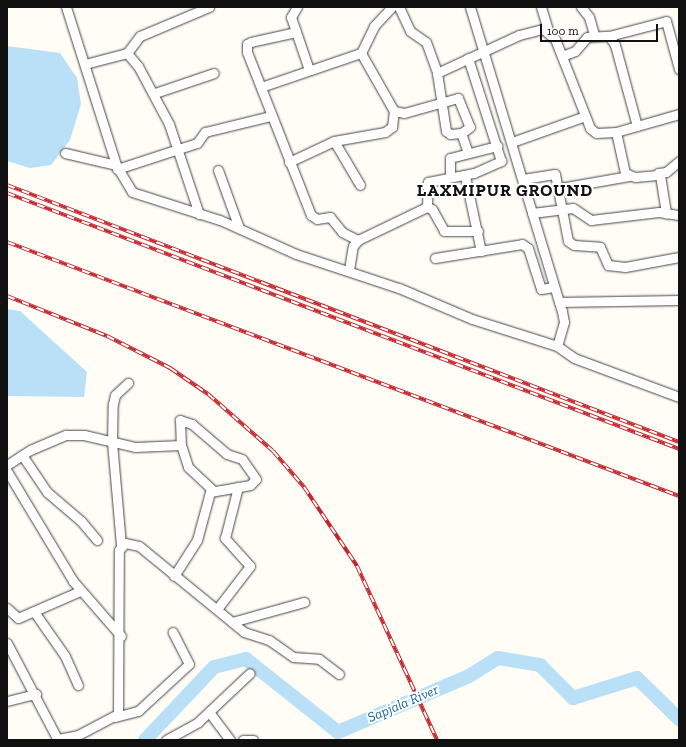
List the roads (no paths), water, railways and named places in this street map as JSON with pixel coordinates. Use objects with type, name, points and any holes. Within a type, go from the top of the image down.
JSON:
[{"type":"street","points":[[66,7],[116,167],[132,192],[239,228],[296,254],[349,270],[472,319],[557,346],[574,358],[679,397]]},
{"type":"street","points":[[85,64],[127,53],[140,36],[209,7]]},
{"type":"street","points":[[298,7],[291,17],[309,70]]},
{"type":"street","points":[[261,87],[361,53],[374,26],[392,7]]},
{"type":"street","points":[[394,111],[404,113],[440,100],[452,97],[463,102],[470,127],[461,133],[450,134],[446,131],[440,100],[436,73],[426,42],[410,31],[399,7]]},
{"type":"street","points":[[470,7],[512,142],[559,302],[564,322],[557,346]]},
{"type":"street","points":[[541,7],[548,30],[562,56],[585,116],[596,133],[616,132],[679,114]]},
{"type":"street","points":[[581,7],[589,17],[594,35]]},
{"type":"street","points":[[562,56],[575,51],[594,35],[609,36],[666,21],[679,69]]},
{"type":"street","points":[[436,73],[471,57],[484,53],[519,35],[548,30]]},
{"type":"street","points":[[296,32],[247,44],[270,116],[311,215],[317,219],[330,217],[342,232],[358,240]]},
{"type":"street","points":[[609,36],[615,45],[637,126]]},
{"type":"street","points":[[127,53],[155,93],[178,149],[199,214]]},
{"type":"street","points":[[289,162],[334,141],[385,132],[392,127],[394,111],[361,53]]},
{"type":"street","points":[[427,207],[428,182],[450,176],[465,176],[499,165],[501,157],[471,57]]},
{"type":"street","points":[[155,93],[214,73]]},
{"type":"street","points":[[66,153],[116,167],[197,144],[205,132],[270,116]]},
{"type":"street","points":[[512,142],[585,116]]},
{"type":"street","points":[[616,132],[623,168],[629,176]]},
{"type":"street","points":[[461,133],[468,153]]},
{"type":"street","points":[[334,141],[360,186]]},
{"type":"street","points":[[450,176],[448,160],[468,153],[497,146]]},
{"type":"street","points":[[560,188],[629,176],[666,172],[679,161]]},
{"type":"street","points":[[218,170],[239,228]]},
{"type":"street","points":[[658,173],[666,214]]},
{"type":"street","points":[[523,179],[555,174],[560,188],[570,244],[600,247],[608,265],[625,267],[679,257]]},
{"type":"street","points":[[465,176],[478,231],[481,251]]},
{"type":"street","points":[[427,207],[432,209],[444,231],[478,231]]},
{"type":"street","points":[[349,270],[353,246],[358,240],[427,207]]},
{"type":"street","points":[[532,213],[564,207],[573,208],[591,220],[659,212],[666,214],[679,214]]},
{"type":"street","points":[[435,258],[526,245],[541,290],[554,287]]},
{"type":"street","points":[[559,302],[679,300]]},
{"type":"street","points":[[115,717],[120,704],[121,545],[112,443],[115,395],[128,383]]},
{"type":"street","points":[[182,419],[227,454],[245,462],[255,482],[238,487],[213,490],[188,467],[181,446],[178,424],[182,419]]},
{"type":"street","points":[[7,466],[22,455],[66,435],[84,435],[112,443],[181,446]]},
{"type":"street","points":[[22,455],[47,492],[81,521],[97,540]]},
{"type":"street","points":[[7,471],[80,591],[121,636]]},
{"type":"street","points":[[217,609],[250,566],[225,538],[238,487]]},
{"type":"street","points":[[174,576],[197,540],[213,490]]},
{"type":"street","points":[[121,545],[131,542],[139,546],[244,632],[279,645],[293,657],[318,659],[339,674]]},
{"type":"street","points":[[7,608],[18,618],[35,613],[80,591]]},
{"type":"street","points":[[232,622],[304,602]]},
{"type":"street","points":[[35,613],[65,656],[78,685]]},
{"type":"street","points":[[7,642],[36,694],[58,740],[78,735],[115,717],[138,711],[189,664],[173,632]]},
{"type":"street","points":[[166,740],[187,730],[209,712],[250,673]]},
{"type":"street","points":[[7,701],[36,694]]},
{"type":"street","points":[[209,712],[230,740]]},
{"type":"street","points":[[243,740],[254,740]]},
{"type":"water","points":[[7,46],[60,53],[77,78],[81,104],[70,140],[51,165],[30,168],[7,161]]},
{"type":"water","points":[[7,309],[20,311],[87,372],[84,397],[7,396]]},
{"type":"waterway","name":"Sapjala River","points":[[145,740],[214,667],[246,659],[338,732],[469,676],[498,658],[540,665],[573,698],[637,678],[679,719]]},
{"type":"railway","points":[[7,185],[679,442]]},
{"type":"railway","points":[[7,193],[679,449]]},
{"type":"railway","points":[[7,242],[679,496]]},
{"type":"railway","points":[[7,296],[107,336],[170,368],[208,394],[273,451],[304,487],[357,566],[437,740]]},
{"type":"district","name":"LAXMIPUR GROUND","points":[[505,191]]}]
